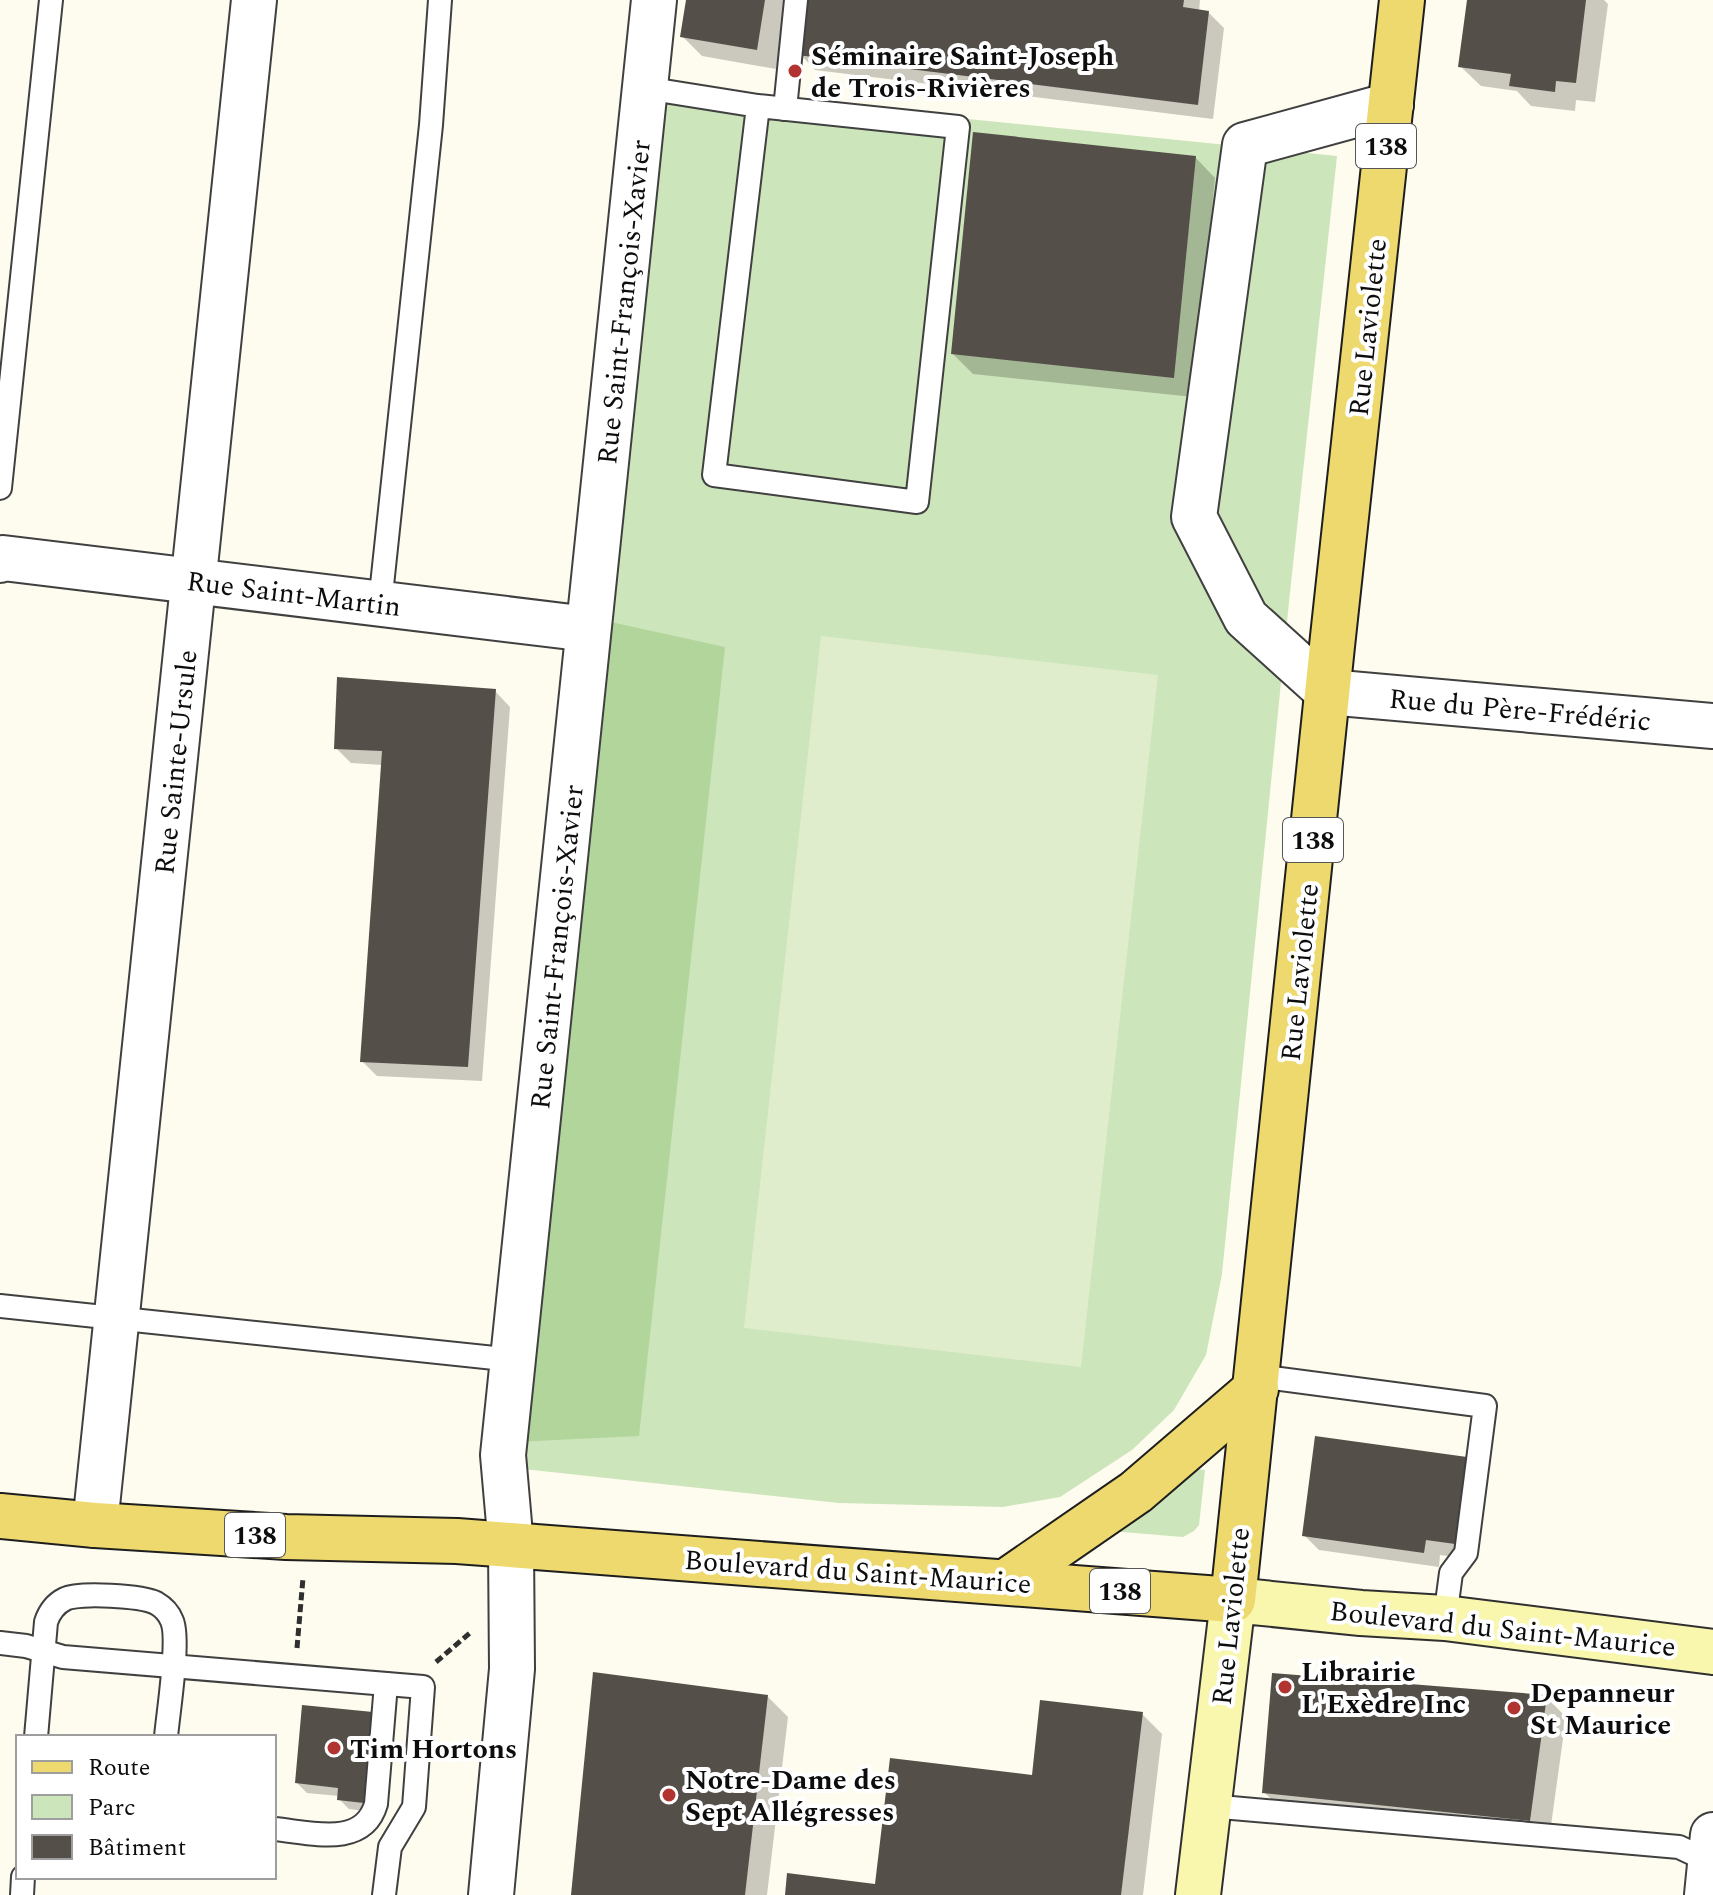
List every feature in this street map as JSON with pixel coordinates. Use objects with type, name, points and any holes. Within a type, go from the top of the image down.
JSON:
[{"type":"main road","name":"Rue Laviolette","points":[[1198,1895],[1257,1382],[1402,0]]},
{"type":"main road","points":[[1007,1581],[1136,1492],[1257,1382]]},
{"type":"main road","name":"Boulevard du Saint-Maurice","points":[[0,1516],[95,1525],[305,1537],[457,1541],[1007,1581],[1445,1618],[1713,1652]]},
{"type":"street","name":"Rue Sainte-Ursule","points":[[95,1525],[254,0]]},
{"type":"street","name":"Rue Saint-François-Xavier","points":[[491,1895],[512,1669],[511,1546],[503,1455],[654,0]]},
{"type":"street","points":[[1328,692],[1246,618],[1194,517],[1245,145],[1391,105]]},
{"type":"street","name":"Rue Saint-Martin","points":[[0,560],[588,629]]},
{"type":"street","name":"Rue du Père-Frédéric","points":[[1328,692],[1713,726]]},
{"type":"lane","points":[[0,488],[51,0]]},
{"type":"lane","points":[[380,604],[431,125],[440,0]]},
{"type":"lane","points":[[785,109],[796,0]]},
{"type":"lane","points":[[645,88],[758,106],[958,127],[917,502],[714,475],[758,106]]},
{"type":"lane","points":[[0,1306],[513,1360]]},
{"type":"lane","points":[[1257,1382],[1485,1406],[1466,1553],[1451,1573],[1445,1618]]},
{"type":"lane","points":[[36,1735],[44,1628],[55,1607],[65,1599],[83,1595],[146,1599],[163,1607],[171,1618],[175,1636],[166,1735]]},
{"type":"lane","points":[[0,1643],[26,1646],[63,1657],[423,1687],[414,1807],[390,1847],[384,1895]]},
{"type":"lane","points":[[276,1829],[342,1835],[359,1829],[368,1821],[376,1804],[386,1684]]},
{"type":"lane","points":[[1209,1806],[1679,1847],[1711,1864]]},
{"type":"path","points":[[295,1676],[305,1537]]},
{"type":"green space","points":[[661,88],[1337,156],[1222,1274],[1206,1355],[1174,1410],[1132,1450],[1060,1497],[1003,1507],[839,1503],[514,1468]]},
{"type":"green space","points":[[606,621],[725,647],[639,1436],[514,1442]]},
{"type":"green space","points":[[821,636],[1158,675],[1081,1367],[744,1328]]},
{"type":"green space","points":[[1195,1469],[1205,1470],[1199,1525],[1194,1531],[1183,1537],[1110,1531]]},
{"type":"building","points":[[686,0],[765,0],[757,50],[680,37]]},
{"type":"building","points":[[804,0],[1184,0],[1183,7],[1209,11],[1198,105],[797,55]]},
{"type":"building","points":[[1467,0],[1586,0],[1576,83],[1556,81],[1555,92],[1509,86],[1511,74],[1458,67]]},
{"type":"building","points":[[973,132],[1196,156],[1174,378],[951,354]]},
{"type":"building","points":[[337,677],[496,689],[468,1067],[360,1062],[382,751],[334,749]]},
{"type":"building","points":[[1315,1436],[1467,1457],[1455,1544],[1426,1540],[1424,1553],[1302,1536]]},
{"type":"building","name":"Notre-Dame des Sept Allégresses","points":[[593,1672],[768,1695],[745,1895],[571,1895]]},
{"type":"building","points":[[1272,1673],[1547,1695],[1530,1821],[1262,1793]]},
{"type":"building","points":[[1040,1700],[1143,1712],[1121,1895],[785,1895],[787,1873],[875,1884],[890,1758],[1032,1775]]},
{"type":"building","name":"Tim Hortons","points":[[302,1705],[373,1712],[364,1803],[337,1800],[338,1788],[295,1783]]},
{"type":"place","name":"Séminaire Saint-Joseph de Trois‑Rivières","points":[[795,71]]},
{"type":"place","name":"Librairie L'Exèdre Inc","points":[[1285,1687]]},
{"type":"place","name":"Depanneur St Maurice","points":[[1514,1708]]},
{"type":"place","name":"Tim Hortons","points":[[334,1748]]},
{"type":"place","name":"Notre-Dame des Sept Allégresses","points":[[669,1795]]}]
